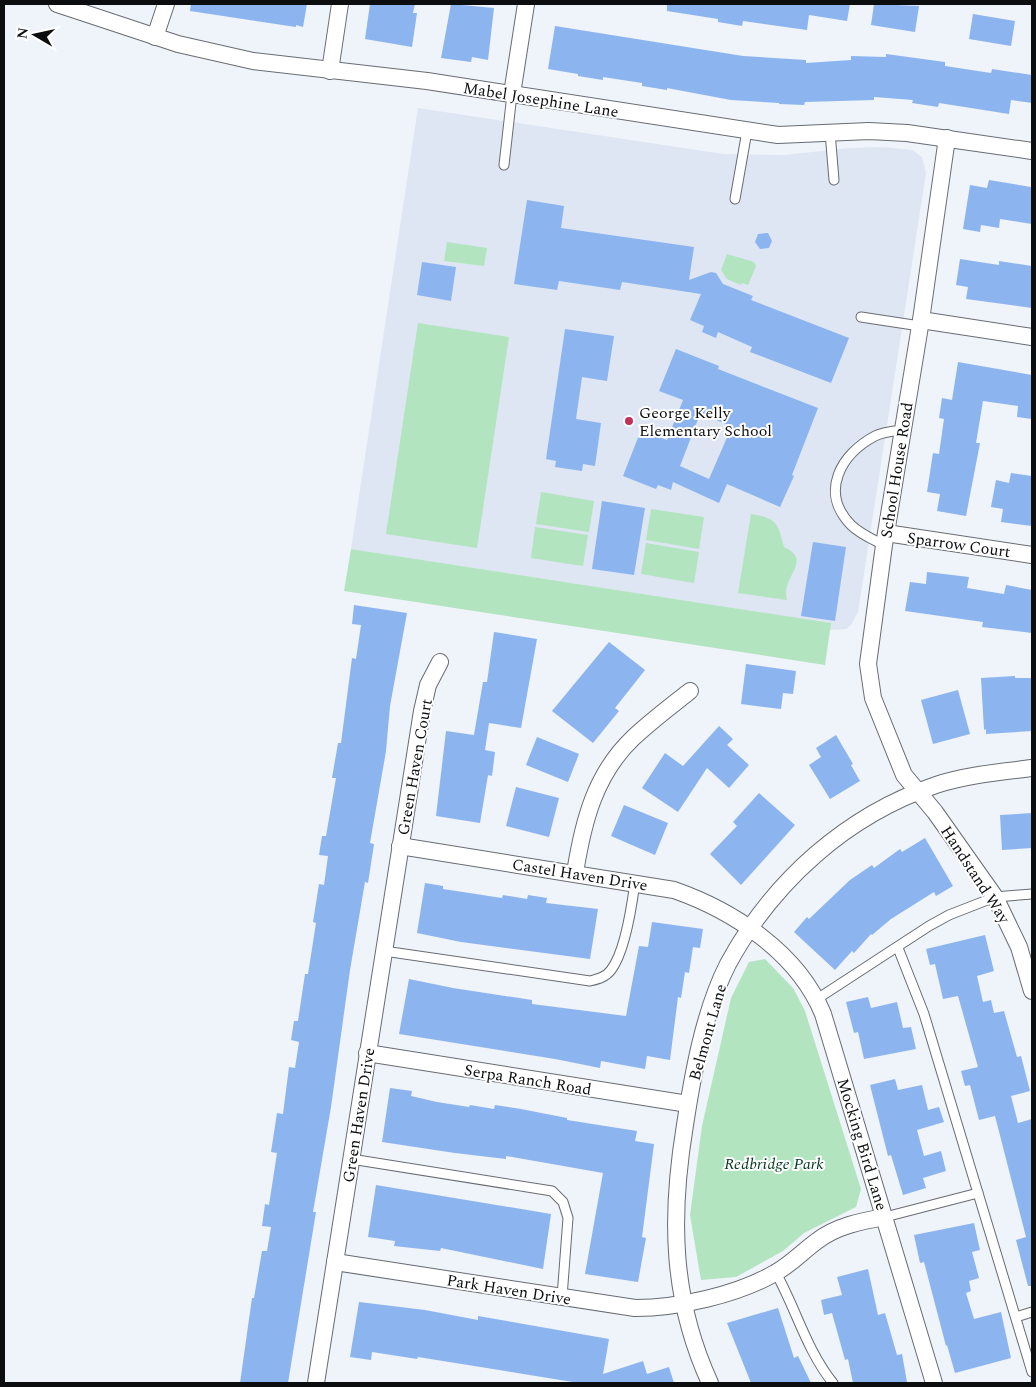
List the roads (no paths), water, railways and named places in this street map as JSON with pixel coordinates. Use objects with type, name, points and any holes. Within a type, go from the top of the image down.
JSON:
[{"type":"street","name":"Mabel Josephine Lane","points":[[56,4],[220,54],[330,71],[427,81],[778,135],[870,131],[947,138],[1032,151]]},
{"type":"street","points":[[156,36],[166,4]]},
{"type":"street","points":[[330,71],[340,4]]},
{"type":"street","points":[[512,94],[526,4]]},
{"type":"street","name":"School House Road","points":[[917,792],[904,775],[873,698],[869,675],[869,647],[902,430],[921,323],[947,138]]},
{"type":"street","points":[[921,323],[1032,337]]},
{"type":"street","name":"Sparrow Court","points":[[885,539],[1032,555]]},
{"type":"street","name":"Green Haven Court","points":[[400,846],[422,711],[428,685],[440,662]]},
{"type":"street","points":[[575,873],[587,812],[597,788],[610,765],[632,738],[690,691]]},
{"type":"street","name":"Belmont Lane","points":[[710,1383],[692,1339],[683,1302],[677,1265],[676,1203],[679,1161],[698,1055],[710,1011],[728,965],[786,882],[842,833],[866,818],[917,792],[938,784],[973,776],[1032,768]]},
{"type":"street","name":"Handstand Way","points":[[917,792],[935,812],[995,897],[1019,947],[1032,991]]},
{"type":"street","name":"Castel Haven Drive","points":[[400,846],[635,882],[689,895],[751,930]]},
{"type":"street","name":"Green Haven Drive","points":[[316,1383],[400,846]]},
{"type":"street","name":"Mocking Bird Lane","points":[[751,930],[786,958],[799,972],[817,999],[885,1217],[934,1383]]},
{"type":"street","name":"Serpa Ranch Road","points":[[367,1054],[688,1104]]},
{"type":"street","name":"Park Haven Drive","points":[[335,1262],[635,1308],[651,1308],[730,1292],[776,1273],[819,1239],[837,1230],[864,1221],[885,1217]]},
{"type":"lane","points":[[504,166],[512,94]]},
{"type":"lane","points":[[735,199],[747,131]]},
{"type":"lane","points":[[830,132],[834,180]]},
{"type":"lane","points":[[862,317],[921,323]]},
{"type":"lane","points":[[885,539],[860,533],[850,524],[842,514],[838,501],[836,481],[839,469],[849,455],[876,435],[902,430]]},
{"type":"lane","points":[[384,951],[590,981],[607,974],[616,963],[630,914],[635,882]]},
{"type":"lane","points":[[817,999],[942,919],[976,903],[995,897],[1032,894]]},
{"type":"lane","points":[[898,948],[924,1014],[1032,1372]]},
{"type":"lane","points":[[351,1158],[552,1191],[563,1202],[568,1218],[562,1297]]},
{"type":"lane","points":[[885,1217],[978,1193]]},
{"type":"lane","points":[[776,1273],[793,1304],[812,1349],[833,1383]]},
{"type":"lane","points":[[1016,1317],[1032,1312]]},
{"type":"place","name":"George Kelly Elementary School","points":[[629,421]]},
{"type":"park label","name":"Redbridge Park","points":[[774,1163]]}]
